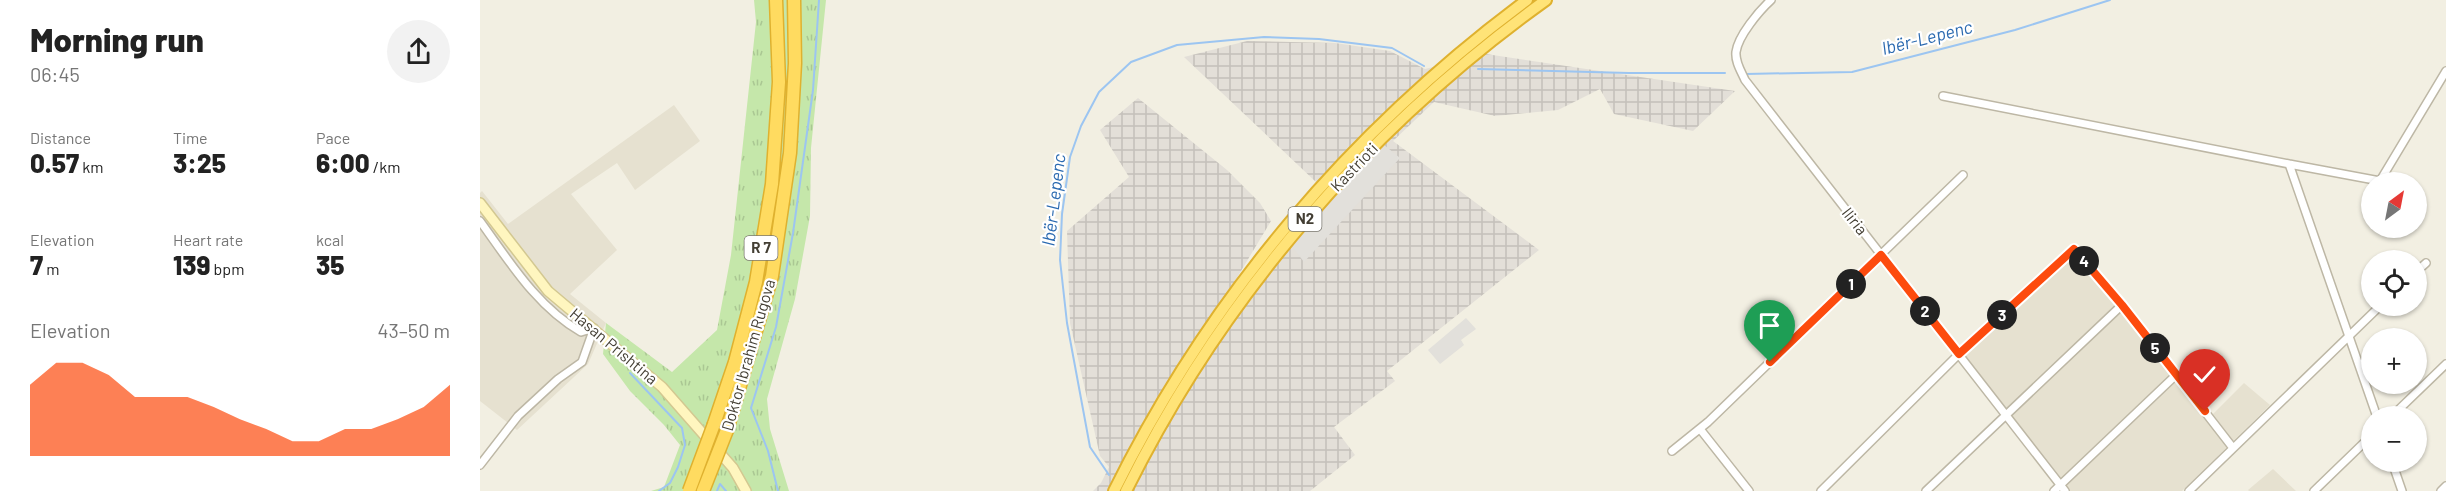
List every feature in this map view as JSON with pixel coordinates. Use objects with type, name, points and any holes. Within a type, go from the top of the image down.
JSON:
[{"type":"highway","name":"Doktor Ibrahim Rugova","points":[[689,491],[735,362],[756,282],[772,184],[779,82],[776,0]]},
{"type":"highway","name":"Doktor Ibrahim Rugova","points":[[703,491],[727,430],[773,264],[790,153],[795,63],[794,0]]},
{"type":"highway","points":[[1496,23],[1521,0]]},
{"type":"highway","name":"Kastrioti","points":[[1114,491],[1158,407],[1189,358],[1237,288],[1300,208],[1369,134],[1429,78],[1527,0]]},
{"type":"highway","name":"Kastrioti","points":[[1126,491],[1173,404],[1204,355],[1252,286],[1308,216],[1411,110],[1470,58],[1546,0]]},
{"type":"main road","name":"Hasan Prishtina","points":[[480,203],[548,291],[594,328],[669,395],[733,468],[746,491]]},
{"type":"street","name":"Iliria","points":[[1770,0],[1752,22],[1736,54],[1740,69],[1752,89],[2063,488]]},
{"type":"street","points":[[1943,96],[2380,181],[2446,71]]},
{"type":"street","points":[[2289,164],[2373,406]]},
{"type":"street","points":[[1672,451],[1700,429],[1963,175]]},
{"type":"street","points":[[480,221],[520,277],[562,321],[581,332],[594,328]]},
{"type":"street","points":[[1821,491],[1959,354],[2074,249],[2122,305],[2233,448]]},
{"type":"street","points":[[1926,491],[2122,305]]},
{"type":"street","points":[[2189,491],[2369,316]]},
{"type":"street","points":[[480,465],[518,416],[558,379],[582,362],[594,328]]},
{"type":"street","points":[[2402,406],[2446,364]]},
{"type":"street","points":[[2054,491],[2063,488],[2176,375]]},
{"type":"street","points":[[1700,429],[1749,491]]},
{"type":"street","points":[[2314,491],[2361,446]]},
{"type":"street","points":[[2395,472],[2402,491]]},
{"type":"street","points":[[2441,491],[2446,486]]},
{"type":"shaded area","points":[[1247,41],[1335,43],[1390,51],[1425,69],[1486,54],[1735,91],[1693,131],[1614,114],[1600,89],[1558,110],[1495,116],[1434,102],[1393,141],[1539,250],[1387,371],[1395,381],[1334,427],[1355,455],[1310,491],[1093,491],[1101,483],[1109,467],[1100,456],[1070,323],[1067,231],[1129,177],[1100,130],[1138,98],[1227,170],[1260,203],[1271,221],[1235,281],[1317,183],[1184,57]]},
{"type":"shaded area","points":[[674,105],[700,141],[635,190],[617,163],[571,194],[617,250],[570,294],[606,323],[588,364],[517,430],[480,401],[480,193],[482,191],[508,224]]},
{"type":"shaded area","points":[[1383,144],[1400,158],[1304,262],[1290,244]]},
{"type":"shaded area","points":[[2076,244],[2173,376],[2212,415],[2244,383],[2270,405],[2182,491],[2066,491],[1959,354]]},
{"type":"shaded area","points":[[1466,318],[1476,329],[1461,340],[1464,345],[1440,364],[1428,350]]},
{"type":"shaded area","points":[[2273,469],[2296,491],[2248,490]]},
{"type":"green space","points":[[754,0],[826,0],[811,148],[810,216],[795,299],[767,399],[770,429],[789,491],[651,491],[664,487],[680,445],[664,425],[630,391],[603,354],[606,323],[672,372],[717,330],[731,255],[756,22]]},
{"type":"waterway","points":[[778,491],[768,451],[751,408],[776,327],[793,233],[813,90],[819,0]]},
{"type":"waterway","name":"Ibër-Lepenc","points":[[1746,74],[1852,72],[2015,30],[2110,0]]},
{"type":"waterway","name":"Ibër-Lepenc","points":[[1109,475],[1090,447],[1067,323],[1060,260],[1062,214],[1070,157],[1081,126],[1099,92],[1131,62],[1177,45],[1264,37],[1319,39],[1392,48],[1424,66]]},
{"type":"waterway","name":"Ibër-Lepenc","points":[[1478,69],[1725,73]]},
{"type":"waterway","points":[[630,373],[682,428],[685,445],[678,467],[670,483],[659,491]]},
{"type":"waterway","points":[[717,491],[720,484],[726,491]]},
{"type":"route","points":[[1770,362],[1881,255],[1959,354],[2074,249],[2122,305],[2205,411]]}]
